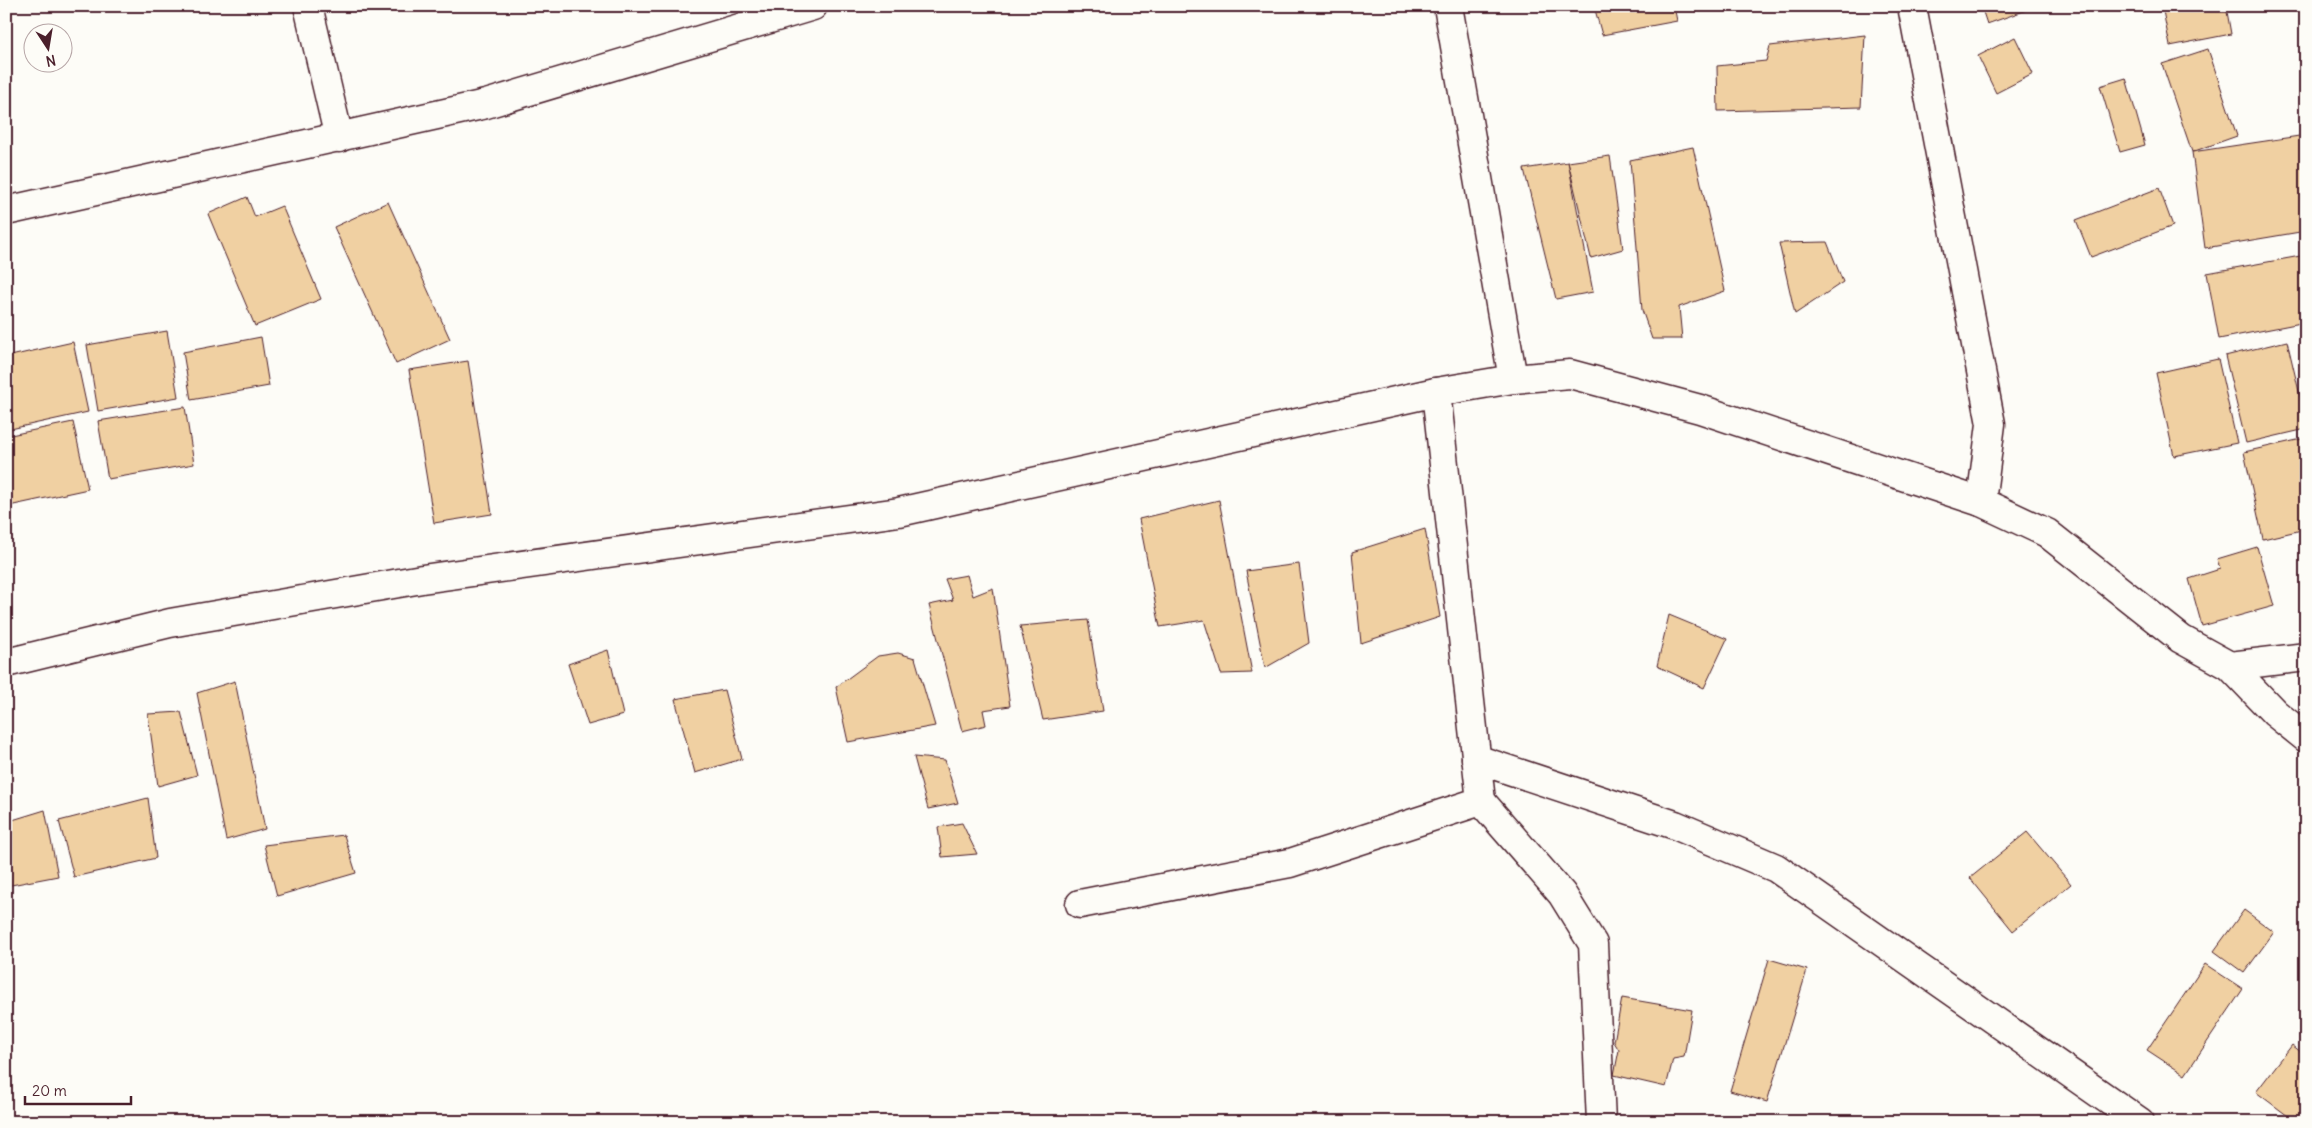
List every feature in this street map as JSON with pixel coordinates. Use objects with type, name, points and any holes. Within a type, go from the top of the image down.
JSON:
[{"type":"street","points":[[308,6],[338,138]]},
{"type":"street","points":[[6,211],[486,104],[814,6]]},
{"type":"street","points":[[1448,6],[1513,379]]},
{"type":"street","points":[[1912,6],[1991,424],[1981,502]]},
{"type":"street","points":[[6,663],[170,623],[422,578],[900,512],[1436,392],[1513,379],[1570,374],[1700,409],[1981,502],[2047,533],[2181,639],[2230,666],[2275,713],[2306,738]]},
{"type":"street","points":[[1436,392],[1481,801],[1562,894],[1593,944],[1601,1122]]},
{"type":"street","points":[[2230,666],[2306,657]]},
{"type":"street","points":[[1476,760],[1675,825],[1776,868],[2140,1122]]},
{"type":"street","points":[[1080,904],[1290,863],[1481,801]]},
{"type":"building","points":[[1594,6],[1674,6],[1677,21],[1602,35]]},
{"type":"building","points":[[1981,6],[2035,6],[2035,7],[1987,24]]},
{"type":"building","points":[[2162,6],[2226,6],[2231,34],[2170,46]]},
{"type":"building","points":[[1865,35],[1861,107],[1718,111],[1717,66],[1766,61],[1770,46]]},
{"type":"building","points":[[2015,37],[2033,74],[1996,93],[1978,56]]},
{"type":"building","points":[[2208,49],[2237,136],[2192,152],[2162,64]]},
{"type":"building","points":[[2126,78],[2145,145],[2120,152],[2100,86]]},
{"type":"building","points":[[2306,135],[2306,231],[2205,248],[2192,152]]},
{"type":"building","points":[[1693,147],[1725,291],[1679,307],[1682,339],[1652,339],[1642,310],[1630,160]]},
{"type":"building","points":[[1610,156],[1623,249],[1591,258],[1568,162]]},
{"type":"building","points":[[1568,162],[1593,292],[1556,299],[1524,169]]},
{"type":"building","points":[[2159,188],[2173,226],[2091,257],[2076,220]]},
{"type":"building","points":[[247,197],[255,217],[282,206],[321,299],[255,326],[208,214]]},
{"type":"building","points":[[388,202],[450,339],[396,364],[334,227]]},
{"type":"building","points":[[1827,242],[1843,282],[1795,314],[1779,243]]},
{"type":"building","points":[[2306,255],[2306,322],[2219,339],[2207,273]]},
{"type":"building","points":[[167,331],[178,397],[98,411],[87,345]]},
{"type":"building","points":[[261,337],[269,386],[191,400],[183,352]]},
{"type":"building","points":[[2287,341],[2306,421],[2306,429],[2246,443],[2225,356]]},
{"type":"building","points":[[73,342],[88,412],[6,430],[6,357]]},
{"type":"building","points":[[2218,359],[2237,443],[2174,456],[2156,373]]},
{"type":"building","points":[[468,361],[492,514],[434,523],[409,370]]},
{"type":"building","points":[[185,407],[194,464],[108,479],[98,421]]},
{"type":"building","points":[[73,422],[88,489],[9,506],[6,492],[6,436]]},
{"type":"building","points":[[2306,438],[2306,529],[2263,539],[2244,452]]},
{"type":"building","points":[[1219,500],[1252,673],[1221,674],[1204,620],[1160,627],[1139,519]]},
{"type":"building","points":[[1425,529],[1440,617],[1361,643],[1352,552]]},
{"type":"building","points":[[2257,547],[2274,606],[2202,626],[2189,579],[2220,569],[2217,559]]},
{"type":"building","points":[[1299,564],[1309,643],[1265,668],[1246,571]]},
{"type":"building","points":[[967,575],[973,596],[993,588],[1010,706],[983,710],[986,725],[962,731],[929,605],[953,600],[945,579]]},
{"type":"building","points":[[1669,615],[1727,639],[1704,688],[1657,666]]},
{"type":"building","points":[[1088,620],[1103,711],[1043,720],[1020,626]]},
{"type":"building","points":[[608,650],[623,715],[588,725],[568,664]]},
{"type":"building","points":[[898,653],[915,658],[935,726],[848,742],[836,687],[878,656]]},
{"type":"building","points":[[235,681],[265,829],[226,840],[197,693]]},
{"type":"building","points":[[724,690],[742,759],[695,773],[675,699]]},
{"type":"building","points":[[181,712],[197,775],[158,786],[148,714]]},
{"type":"building","points":[[914,757],[945,760],[958,803],[928,809]]},
{"type":"building","points":[[148,798],[156,858],[74,877],[59,821]]},
{"type":"building","points":[[45,810],[58,876],[6,886],[6,822]]},
{"type":"building","points":[[962,823],[977,854],[942,857],[938,827]]},
{"type":"building","points":[[2027,832],[2071,884],[2013,931],[1970,878]]},
{"type":"building","points":[[344,835],[356,873],[277,896],[264,845]]},
{"type":"building","points":[[2244,910],[2274,932],[2244,973],[2214,951]]},
{"type":"building","points":[[1769,959],[1807,970],[1767,1102],[1730,1091]]},
{"type":"building","points":[[2205,964],[2243,989],[2185,1075],[2147,1050]]},
{"type":"building","points":[[1622,998],[1692,1010],[1684,1057],[1673,1059],[1666,1087],[1614,1075],[1619,1050],[1614,1042]]},
{"type":"building","points":[[2292,1045],[2306,1056],[2306,1117],[2302,1122],[2296,1122],[2256,1092]]}]
